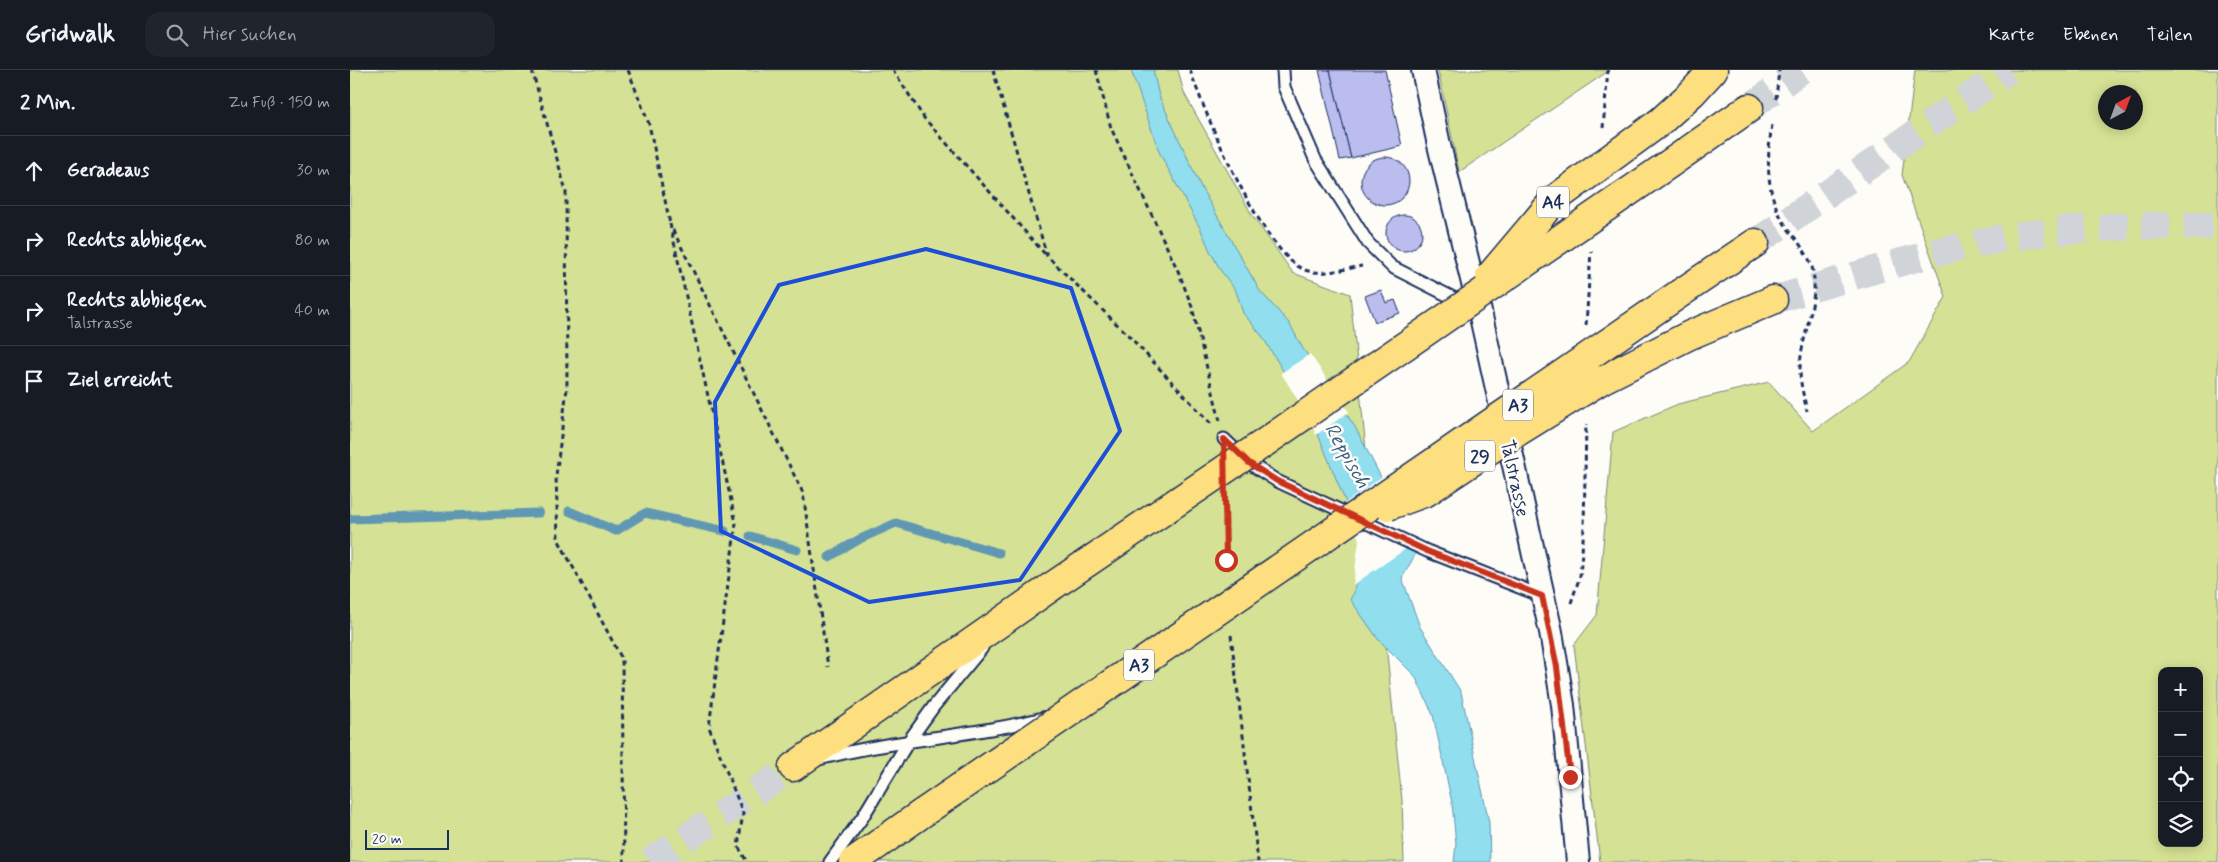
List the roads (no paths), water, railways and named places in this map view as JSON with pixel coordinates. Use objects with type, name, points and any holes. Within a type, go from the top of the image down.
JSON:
[{"type":"highway","name":"A4","points":[[1473,308],[1555,199],[1660,122],[1692,93],[1712,70]]},
{"type":"highway","points":[[793,767],[1010,615],[1473,308],[1669,164],[1762,107]]},
{"type":"highway","name":"A3","points":[[853,862],[1073,710],[1348,515],[1755,243]]},
{"type":"highway","name":"29","points":[[1348,515],[1426,492],[1556,407],[1602,380],[1690,335],[1773,300]]},
{"type":"street","name":"Talstrasse","points":[[1423,70],[1473,308],[1542,596],[1563,705],[1578,862]]},
{"type":"lane","points":[[1283,70],[1284,87],[1315,159],[1362,235],[1385,262],[1400,272],[1473,308]]},
{"type":"lane","points":[[1224,439],[1260,472],[1427,551],[1542,596]]},
{"type":"lane","points":[[830,862],[862,818],[908,742],[960,673],[1010,615]]},
{"type":"lane","points":[[793,767],[838,754],[1027,722],[1073,710]]},
{"type":"water","name":"Reppisch","points":[[1131,70],[1153,70],[1159,96],[1202,189],[1260,291],[1289,323],[1302,347],[1355,427],[1397,508],[1415,555],[1402,578],[1420,627],[1461,692],[1489,822],[1490,862],[1454,862],[1456,844],[1452,803],[1433,715],[1415,676],[1378,639],[1350,599],[1354,593],[1361,540],[1311,417],[1262,336],[1243,313],[1236,291],[1221,271],[1210,251],[1201,230],[1160,154]]},
{"type":"waterway","points":[[569,511],[616,531],[645,513],[725,531]]},
{"type":"waterway","points":[[350,519],[539,513]]},
{"type":"waterway","points":[[829,557],[860,539],[896,523],[999,553]]},
{"type":"waterway","points":[[750,536],[797,550]]},
{"type":"tunnel","points":[[1749,108],[1801,70]]},
{"type":"tunnel","points":[[1755,243],[2009,70]]},
{"type":"tunnel","points":[[1773,300],[1939,252],[2006,238],[2107,227],[2218,226]]},
{"type":"tunnel","points":[[650,862],[793,767]]}]
